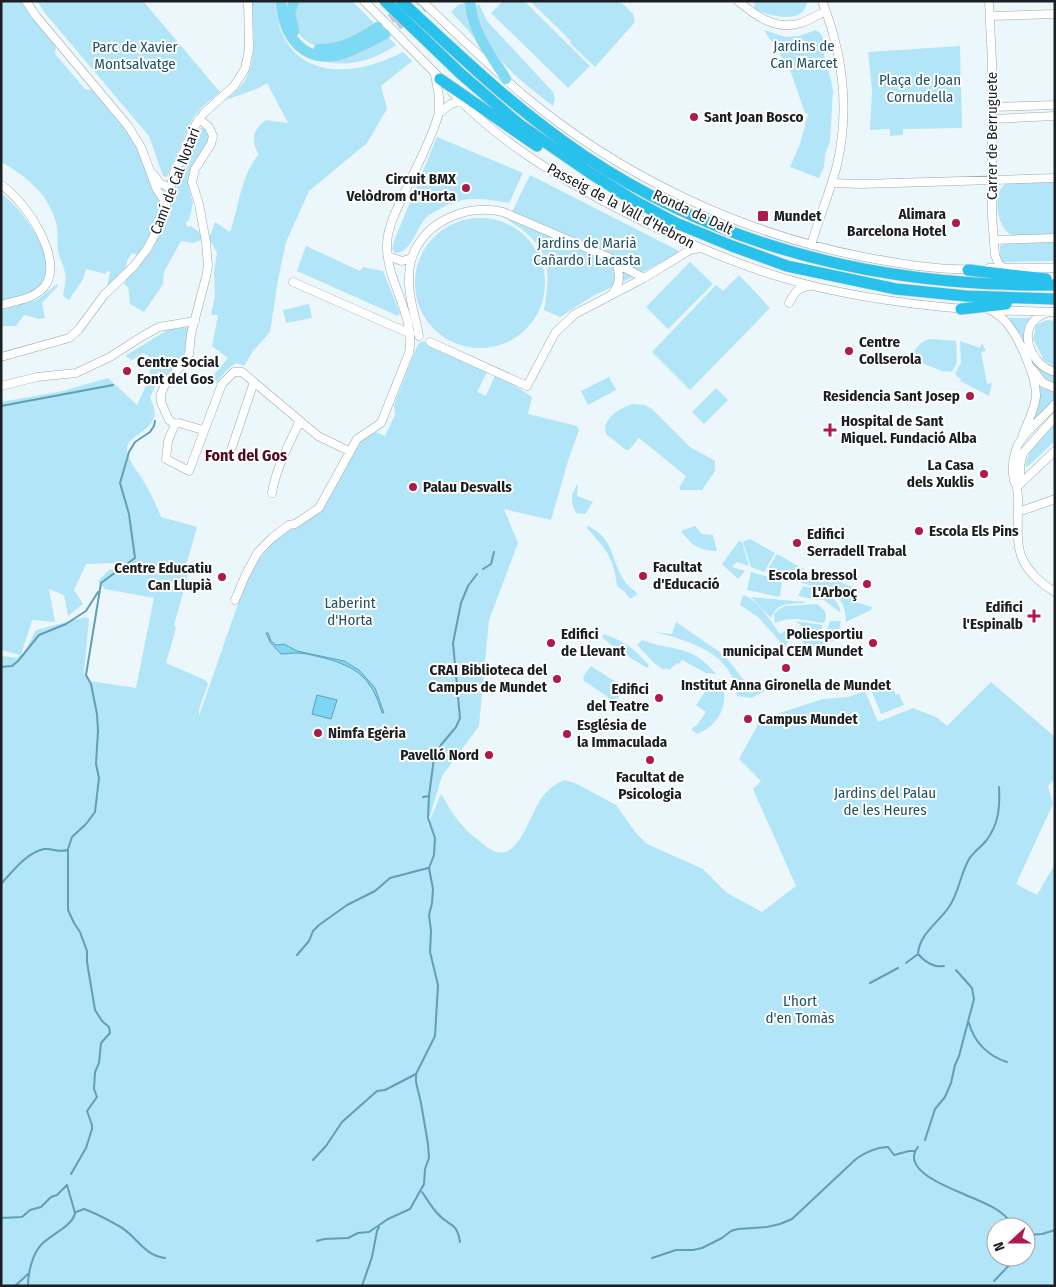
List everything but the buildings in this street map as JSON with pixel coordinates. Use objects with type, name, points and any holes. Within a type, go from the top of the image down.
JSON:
[{"type":"highway","name":"Ronda de Dalt","points":[[385,1],[461,74],[519,124],[590,174],[676,223],[787,266],[896,289],[966,296],[1052,300]]},
{"type":"highway","name":"Ronda de Dalt","points":[[402,1],[481,75],[553,134],[640,190],[686,213],[772,247],[850,267],[949,282],[1055,283]]},
{"type":"highway","points":[[437,76],[538,147],[590,174]]},
{"type":"highway","points":[[968,270],[1040,278],[1055,283]]},
{"type":"highway","points":[[961,309],[1052,300]]},
{"type":"main road","points":[[281,1],[284,21],[290,37],[298,46],[310,53],[327,56],[344,53],[364,45],[381,30],[328,49],[311,47],[299,39],[293,30],[290,13],[294,1]]},
{"type":"main road","points":[[470,1],[472,18],[477,33],[506,79]]},
{"type":"street","points":[[26,1],[36,16],[128,126],[141,147],[157,190],[164,200],[167,201]]},
{"type":"street","name":"Camí de Cal Notari","points":[[1,357],[69,338],[89,317],[104,295],[134,266],[147,249],[162,219],[174,173],[199,120],[204,113],[234,86],[245,69],[248,54],[248,1]]},
{"type":"street","name":"Passeig de la Vall d'Hebron","points":[[364,1],[460,100],[499,135],[573,184],[658,229],[700,248],[782,278],[878,299],[961,309],[1052,312]]},
{"type":"street","points":[[422,1],[506,79],[561,124],[646,179],[714,211],[768,231],[811,244],[847,254],[895,263],[968,270],[1055,268]]},
{"type":"street","points":[[738,1],[760,18],[784,25],[803,22],[826,11]]},
{"type":"street","points":[[811,244],[832,183],[843,132],[843,79],[838,52],[822,1]]},
{"type":"street","name":"Carrer de Berruguete","points":[[989,1],[994,240],[997,263],[1003,268]]},
{"type":"street","points":[[990,16],[1055,14]]},
{"type":"street","points":[[415,335],[390,270],[388,237],[391,223],[438,115],[437,76]]},
{"type":"street","points":[[438,115],[451,104],[460,100]]},
{"type":"street","points":[[992,107],[1055,105]]},
{"type":"street","points":[[992,119],[1055,116]]},
{"type":"street","points":[[199,120],[209,127],[214,136],[195,169],[192,182],[205,232],[208,266],[190,350],[186,359],[166,382],[161,394],[161,402],[169,420],[175,424],[179,423],[203,430]]},
{"type":"street","points":[[150,170],[160,184],[170,188]]},
{"type":"street","points":[[832,183],[1055,178]]},
{"type":"street","points":[[1,185],[17,198],[26,210],[48,249],[51,265],[48,281],[38,293],[1,305]]},
{"type":"street","points":[[235,600],[258,552],[289,525],[295,524],[319,508],[357,439],[381,423],[410,353],[415,335],[417,324],[409,294],[412,258],[425,237],[436,225],[459,213],[480,210],[503,212],[610,258],[616,264],[644,278]]},
{"type":"street","points":[[994,240],[1055,238]]},
{"type":"street","points":[[430,342],[527,386],[555,333],[575,314],[612,293],[644,278],[690,250],[700,248]]},
{"type":"street","points":[[388,256],[402,261],[412,258]]},
{"type":"street","points":[[612,293],[619,284],[620,275],[616,264]]},
{"type":"street","points":[[782,278],[789,284],[789,303],[800,287],[813,286]]},
{"type":"street","points":[[293,282],[415,335]]},
{"type":"street","points":[[991,310],[1007,324],[1030,366],[1044,383],[1055,388]]},
{"type":"street","points":[[1052,312],[1039,316],[1034,320],[1029,327],[1027,336],[1038,361],[1047,370],[1055,372]]},
{"type":"street","points":[[1,386],[37,377],[76,373],[110,357],[159,327],[195,321]]},
{"type":"street","points":[[1019,486],[1014,481],[1014,458],[1036,398],[1030,366]]},
{"type":"street","points":[[175,424],[168,441],[166,459],[189,471],[222,384],[234,372],[242,372],[318,436],[349,451]]},
{"type":"street","points":[[232,447],[254,382]]},
{"type":"street","points":[[1019,441],[1055,404]]},
{"type":"street","points":[[1055,417],[1023,453],[1020,466],[1018,525],[1021,555],[1025,564],[1035,576],[1055,592]]},
{"type":"street","points":[[272,493],[285,454],[300,421]]},
{"type":"street","points":[[1019,486],[1055,451]]},
{"type":"street","points":[[1024,510],[1055,499]]},
{"type":"green space","points":[[1,1],[21,1],[30,16],[56,47],[55,54],[85,89],[92,90],[129,135],[137,149],[161,206],[159,219],[150,238],[138,255],[132,253],[127,261],[126,272],[106,291],[110,272],[106,271],[106,274],[86,269],[83,279],[69,300],[63,296],[66,276],[59,256],[57,227],[50,206],[37,188],[1,162]]},
{"type":"green space","name":"Parc de Xavier Montsalvatge","points":[[37,1],[143,1],[220,92],[201,108],[193,118],[167,177],[163,176],[149,136],[44,12]]},
{"type":"green space","points":[[252,1],[275,1],[280,27],[289,46],[303,59],[320,67],[339,69],[360,68],[381,62],[403,52],[412,61],[381,86],[387,109],[367,143],[309,191],[286,242],[270,332],[253,351],[244,366],[236,363],[216,383],[212,377],[228,358],[212,346],[218,315],[211,315],[215,297],[214,272],[217,253],[209,238],[215,222],[230,232],[244,180],[248,170],[259,155],[254,145],[254,136],[258,128],[266,120],[288,123],[267,83],[257,89],[225,100],[240,87],[246,78],[253,57]]},
{"type":"green space","points":[[296,1],[352,1],[375,24],[352,38],[320,47],[306,41],[297,30],[293,16]]},
{"type":"green space","points":[[503,1],[524,1],[590,66],[568,88],[491,13]]},
{"type":"green space","points":[[530,1],[620,1],[633,14],[635,22],[595,67]]},
{"type":"green space","points":[[755,1],[807,1],[805,9],[800,14],[785,17],[754,9]]},
{"type":"green space","points":[[468,2],[481,47],[451,12],[458,5]]},
{"type":"green space","points":[[479,4],[487,21],[553,92],[555,99],[553,106],[515,75],[494,52],[480,24],[475,7]]},
{"type":"green space","name":"Jardins de Can Marcet","points":[[764,30],[786,37],[799,36],[816,30],[821,34],[826,46],[824,56],[833,91],[830,141],[825,155],[824,167],[819,178],[790,167],[800,144],[808,114],[805,113],[790,70]]},
{"type":"green space","points":[[387,36],[396,45],[367,60],[336,63],[315,59]]},
{"type":"green space","name":"Plaça de Joan Cornudella","points":[[960,46],[962,128],[903,129],[903,135],[890,136],[890,129],[870,130],[872,90],[868,52]]},
{"type":"green space","points":[[201,128],[206,129],[211,137],[193,166],[190,175],[189,188],[193,203],[189,220],[186,222],[187,227],[191,226],[202,234],[204,239],[193,243],[181,241],[164,272],[163,284],[144,312],[130,304],[128,287],[124,284],[173,193],[177,174],[196,131]]},
{"type":"green space","name":"Circuit BMX Velòdrom d'Horta","points":[[437,137],[523,173],[509,203],[473,199],[447,205],[426,218],[410,244],[396,253],[392,249],[394,241]]},
{"type":"green space","name":"Jardins de Marià Cañardo i Lacasta","points":[[530,175],[681,252],[593,296],[560,317],[544,310],[548,280],[547,268],[540,248],[522,229],[508,220]]},
{"type":"green space","points":[[1055,182],[1055,235],[1022,237],[1012,235],[1007,231],[1002,225],[998,209],[999,192],[1003,186],[1008,183]]},
{"type":"green space","points":[[1,193],[19,210],[28,222],[43,249],[46,262],[45,274],[40,285],[32,291],[1,301]]},
{"type":"green space","points":[[480,218],[493,219],[505,223],[526,237],[540,258],[544,270],[544,296],[540,308],[526,329],[505,343],[493,347],[480,348],[467,347],[455,343],[434,329],[420,308],[416,296],[415,283],[416,270],[420,258],[434,237],[455,223],[467,219]]},
{"type":"green space","points":[[1055,242],[1055,261],[1002,262],[1000,256],[1000,246],[1004,244]]},
{"type":"green space","points":[[306,246],[360,271],[363,267],[383,271],[400,313],[398,316],[297,271]]},
{"type":"green space","points":[[690,262],[713,284],[668,329],[646,307]]},
{"type":"green space","points":[[739,275],[770,308],[690,390],[652,352],[716,285],[723,291]]},
{"type":"green space","points":[[57,284],[58,286],[42,303],[45,318],[39,319],[24,315],[16,326],[1,326],[1,310],[37,300]]},
{"type":"green space","points":[[309,304],[312,318],[286,323],[283,310]]},
{"type":"green space","points":[[1007,318],[1033,318],[1028,347],[1055,374],[1055,386],[1039,373],[1019,335]]},
{"type":"green space","points":[[1047,320],[1055,321],[1055,367],[1044,360],[1033,339],[1036,325]]},
{"type":"green space","points":[[188,327],[185,352],[172,370],[156,384],[150,398],[154,409],[154,418],[144,430],[132,439],[127,451],[161,517],[197,527],[184,573],[188,575],[166,663],[205,680],[208,684],[199,709],[199,716],[250,569],[283,532],[319,510],[358,441],[376,432],[385,436],[395,415],[394,405],[417,346],[422,341],[488,370],[477,392],[486,396],[495,375],[532,397],[528,414],[577,426],[579,430],[551,520],[504,509],[518,543],[489,620],[479,726],[442,776],[426,829],[441,794],[465,829],[483,844],[495,851],[504,852],[513,848],[520,839],[543,796],[553,786],[565,780],[577,784],[616,805],[636,833],[647,844],[703,869],[727,893],[762,912],[796,886],[753,789],[761,781],[739,759],[761,719],[823,699],[848,697],[865,691],[878,722],[913,708],[936,717],[947,726],[991,682],[1055,737],[1055,778],[1048,786],[1053,804],[1016,884],[1037,895],[1055,864],[1055,1286],[1,1286],[1,656],[18,658],[20,655],[1,650],[1,402],[63,391],[108,378],[137,405],[149,376],[150,357],[143,353],[132,360],[125,356],[169,329]],"holes":[[[113,563],[125,574],[110,569],[98,581],[105,589],[154,598],[136,688],[90,681],[84,673],[89,619],[86,617],[36,630],[23,655],[21,655],[32,620],[55,622],[49,589],[64,595],[68,616],[83,604],[74,590],[86,564]]]},
{"type":"green space","points":[[932,339],[956,341],[957,362],[952,372],[944,372],[915,360],[912,355],[918,346],[922,342]]},
{"type":"green space","points":[[960,341],[980,348],[982,343],[986,351],[981,352],[987,384],[992,383],[989,396],[960,381],[961,379],[955,373],[961,363]]},
{"type":"green space","points":[[609,377],[616,390],[588,405],[581,391]]},
{"type":"green space","points":[[1035,377],[1055,390],[1055,402],[1026,431],[1035,409]]},
{"type":"green space","points":[[716,388],[728,400],[704,424],[692,412]]},
{"type":"green space","points":[[633,404],[645,405],[652,409],[690,447],[715,461],[715,471],[702,490],[681,490],[679,488],[686,476],[639,438],[629,450],[626,450],[606,434],[606,423],[613,414]]},
{"type":"green space","points":[[1055,424],[1055,441],[1027,467],[1025,466],[1030,451]]},
{"type":"green space","points":[[577,485],[577,496],[593,502],[585,514],[576,513],[573,506],[572,495]]},
{"type":"green space","points":[[588,526],[597,531],[608,543],[625,582],[638,594],[630,599],[617,586],[614,568],[608,554],[587,528]]},
{"type":"green space","points":[[695,526],[702,534],[713,535],[717,551],[705,550],[696,546],[681,531]]},
{"type":"green space","points":[[750,539],[775,553],[764,572],[751,567],[743,542]]},
{"type":"green space","points":[[739,541],[742,542],[749,566],[737,562],[732,567],[745,571],[738,579],[722,564]]},
{"type":"green space","points":[[777,554],[825,581],[831,583],[837,581],[853,587],[850,594],[852,601],[872,607],[871,610],[846,622],[843,605],[832,592],[766,572]]},
{"type":"green space","points":[[751,572],[782,581],[780,597],[747,590]]},
{"type":"green space","points":[[803,586],[822,591],[832,597],[839,606],[841,613],[824,600],[798,596]]},
{"type":"green space","points":[[743,595],[749,597],[759,606],[780,634],[787,630],[791,636],[785,647],[758,617],[740,605]]},
{"type":"green space","points":[[751,597],[805,603],[780,606],[771,618]]},
{"type":"green space","points":[[817,604],[825,611],[824,623],[787,619],[775,623],[774,614],[785,606]]},
{"type":"green space","points":[[795,621],[823,625],[819,634],[824,638],[830,621],[841,621],[837,639],[816,648],[808,643],[805,645],[802,642],[804,630]]},
{"type":"green space","points":[[676,622],[724,655],[743,679],[765,691],[751,698],[737,696],[734,681],[728,669],[719,659],[695,645],[655,632],[672,634]]},
{"type":"green space","points":[[604,634],[624,643],[633,650],[649,665],[647,668],[616,649],[602,637]]},
{"type":"green space","points":[[642,640],[690,653],[707,664],[716,674],[706,673],[682,660],[669,670],[666,668],[664,670],[654,663],[637,645]]},
{"type":"green space","points":[[591,666],[623,687],[617,701],[615,702],[583,680],[584,675]]},
{"type":"green space","points":[[720,679],[723,687],[724,704],[712,725],[697,734],[691,729],[697,725],[706,712],[696,705],[711,683]]},
{"type":"green space","points":[[891,684],[896,695],[899,694],[904,705],[881,714],[872,692]]},
{"type":"shaded area","points":[[266,633],[268,633],[271,641],[276,645],[284,644],[297,651],[344,661],[359,670],[375,688],[384,713],[382,713],[374,691],[355,670],[336,662],[310,655],[297,653],[281,654],[270,642]]},
{"type":"shaded area","points":[[317,695],[337,700],[331,719],[312,714]]},
{"type":"waterway","points":[[1,406],[113,385]]},
{"type":"waterway","points":[[71,1174],[86,1148],[92,1129],[87,1111],[97,1097],[94,1089],[95,1072],[99,1063],[101,1043],[110,1033],[109,1027],[102,1021],[95,1010],[87,951],[80,932],[68,910],[68,849],[72,837],[86,824],[95,812],[99,778],[96,764],[97,714],[91,684],[86,675],[101,583],[135,558],[129,514],[120,483],[129,452],[135,442],[150,432],[155,421]]},
{"type":"waterway","points":[[483,569],[491,564],[494,552]]},
{"type":"waterway","points":[[317,1241],[348,1238],[358,1233],[369,1232],[388,1219],[410,1209],[424,1184],[425,1169],[429,1158],[428,1144],[416,1074],[435,1036],[438,985],[430,952],[431,931],[429,915],[433,889],[429,868],[434,855],[435,838],[428,818],[429,796],[434,758],[441,745],[456,727],[460,718],[453,643],[461,603],[468,586],[477,574]]},
{"type":"waterway","points":[[1,667],[12,666],[18,661],[39,635],[66,624],[86,611],[98,592]]},
{"type":"waterway","points":[[944,966],[936,966],[926,962],[918,954],[919,947],[926,934],[949,907],[970,858],[986,841],[994,828],[999,808],[999,787]]},
{"type":"waterway","points":[[423,797],[429,796]]},
{"type":"waterway","points":[[1,884],[31,854],[44,849],[67,850]]},
{"type":"waterway","points":[[297,955],[309,941],[313,931],[347,905],[375,891],[390,878],[428,868]]},
{"type":"waterway","points":[[906,963],[918,954]]},
{"type":"waterway","points":[[870,983],[898,968]]},
{"type":"waterway","points":[[925,1140],[935,1109],[945,1097],[951,1083],[974,999],[972,988],[956,970]]},
{"type":"waterway","points":[[969,1023],[978,1042],[988,1052],[1007,1062]]},
{"type":"waterway","points":[[313,1160],[326,1146],[342,1122],[377,1091],[385,1090],[416,1074]]},
{"type":"waterway","points":[[652,1258],[676,1250],[702,1248],[738,1229],[767,1227],[792,1219],[856,1159],[871,1150],[888,1147],[894,1155],[915,1151]]},
{"type":"waterway","points":[[918,1147],[914,1156],[916,1164],[930,1178],[996,1209],[1006,1217]]},
{"type":"waterway","points":[[1,1218],[22,1217],[30,1210],[41,1207],[67,1185]]},
{"type":"waterway","points":[[28,1286],[31,1264],[38,1249],[45,1241],[66,1226],[75,1213],[67,1185]]},
{"type":"waterway","points":[[422,1192],[436,1212],[457,1230],[460,1242]]},
{"type":"waterway","points":[[76,1212],[84,1209],[102,1217],[125,1230],[151,1253],[165,1258]]},
{"type":"waterway","points":[[362,1286],[372,1257],[379,1227]]},
{"type":"waterway","points":[[1036,1234],[1055,1230]]},
{"type":"waterway","points":[[994,1281],[1007,1267]]},
{"type":"waterway","points":[[15,1286],[28,1274]]},
{"type":"tunnel","points":[[378,27],[416,1]]},
{"type":"tunnel","points":[[385,34],[432,1]]},
{"type":"place","name":"Sant Joan Bosco","points":[[694,117]]},
{"type":"place","name":"Circuit BMX Velòdrom d'Horta","points":[[466,188]]},
{"type":"place","name":"Mundet","points":[[763,216]]},
{"type":"place","name":"Alimara Barcelona Hotel","points":[[956,223]]},
{"type":"place","name":"Centre Collserola","points":[[849,351]]},
{"type":"place","name":"Centre Social Font del Gos","points":[[127,371]]},
{"type":"place","name":"Residencia Sant Josep","points":[[970,396]]},
{"type":"place","name":"Hospital de Sant Miquel. Fundació Alba","points":[[830,430]]},
{"type":"place","name":"La Casa dels Xuklis","points":[[984,474]]},
{"type":"place","name":"Palau Desvalls","points":[[413,487]]},
{"type":"place","name":"Escola Els Pins","points":[[919,531]]},
{"type":"place","name":"Edifici Serradell Trabal","points":[[797,543]]},
{"type":"place","name":"Facultat d'Educació","points":[[643,576]]},
{"type":"place","name":"Centre Educatiu Can Llupià","points":[[222,577]]},
{"type":"place","name":"Escola bressol L'Arboç","points":[[867,584]]},
{"type":"place","name":"Edifici l'Espinalb","points":[[1034,616]]},
{"type":"place","name":"Edifici de Llevant","points":[[551,643]]},
{"type":"place","name":"Poliesportiu municipal CEM Mundet","points":[[873,643]]},
{"type":"place","name":"Institut Anna Gironella de Mundet","points":[[786,668]]},
{"type":"place","name":"CRAI Biblioteca del Campus de Mundet","points":[[557,679]]},
{"type":"place","name":"Edifici del Teatre","points":[[659,698]]},
{"type":"place","name":"Campus Mundet","points":[[748,719]]},
{"type":"place","name":"Nimfa Egèria","points":[[318,733]]},
{"type":"place","name":"Església de la Immaculada","points":[[567,734]]},
{"type":"place","name":"Pavelló Nord","points":[[489,755]]},
{"type":"place","name":"Facultat de Psicologia","points":[[650,760]]},
{"type":"district","name":"Font del Gos","points":[[246,455]]},
{"type":"park label","name":"Laberint d'Horta","points":[[350,612]]},
{"type":"park label","name":"Jardins del Palau de les Heures","points":[[885,802]]},
{"type":"park label","name":"L'hort d'en Tomàs","points":[[800,1010]]}]
